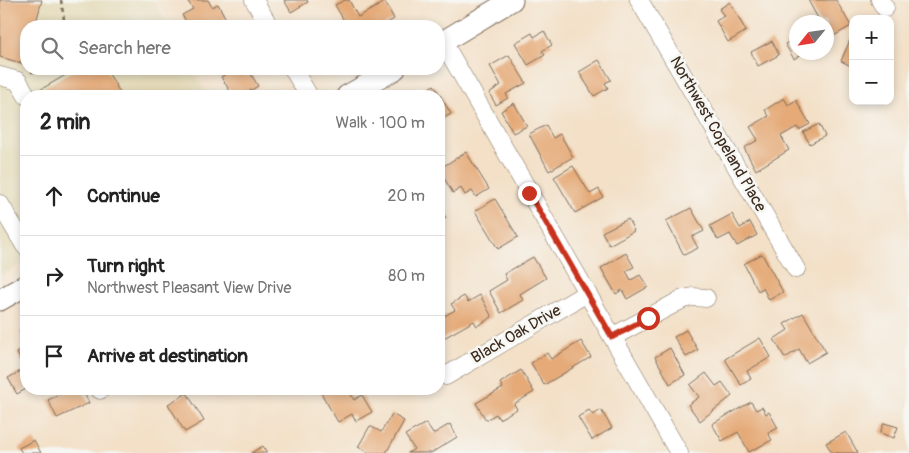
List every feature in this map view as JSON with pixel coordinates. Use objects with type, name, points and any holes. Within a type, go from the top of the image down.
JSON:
[{"type":"main road","points":[[445,41],[512,0]]},
{"type":"main road","points":[[358,90],[385,75]]},
{"type":"main road","points":[[0,300],[20,288]]},
{"type":"street","points":[[254,0],[266,20]]},
{"type":"street","name":"Northwest Copeland Place","points":[[639,0],[796,269]]},
{"type":"street","points":[[445,50],[679,453]]},
{"type":"street","points":[[297,75],[305,90]]},
{"type":"street","points":[[0,76],[18,81],[23,90]]},
{"type":"street","points":[[0,204],[20,237]]},
{"type":"street","name":"Black Oak Drive","points":[[446,376],[587,293]]},
{"type":"street","points":[[612,337],[683,299],[693,297],[706,298]]},
{"type":"path","points":[[61,0],[64,20]]},
{"type":"shaded area","points":[[0,0],[153,0],[165,20],[20,20],[20,75],[196,75],[204,90],[20,90],[20,264],[0,276]]},
{"type":"building","points":[[0,0],[42,0],[37,20],[20,20],[20,63],[0,57]]},
{"type":"building","points":[[187,0],[208,0],[212,7],[218,4],[226,19],[185,20],[182,15],[193,9]]},
{"type":"building","points":[[284,0],[307,0],[308,2],[291,12]]},
{"type":"building","points":[[349,0],[358,17],[385,2],[394,19],[344,20],[335,5]]},
{"type":"building","points":[[808,0],[836,0],[849,23],[849,27],[834,36],[834,15],[816,15]]},
{"type":"building","points":[[730,2],[746,31],[728,42],[716,21],[724,16],[719,9]]},
{"type":"building","points":[[544,31],[552,45],[542,51],[545,55],[528,65],[515,43],[532,33],[534,37]]},
{"type":"building","points":[[772,41],[779,55],[758,66],[751,52]]},
{"type":"building","points":[[789,41],[789,51],[785,44]]},
{"type":"building","points":[[849,42],[849,65],[841,61]]},
{"type":"building","points":[[509,55],[526,83],[506,94],[508,98],[496,105],[489,93],[501,85],[490,66]]},
{"type":"building","points":[[599,60],[611,80],[605,83],[608,88],[594,96],[579,72]]},
{"type":"building","points":[[66,75],[110,75],[118,90],[40,90]]},
{"type":"building","points":[[224,75],[252,75],[258,86],[252,90],[229,90],[221,77]]},
{"type":"building","points":[[434,85],[437,90],[425,90]]},
{"type":"building","points":[[784,98],[788,105],[796,100],[810,124],[799,130],[797,127],[781,136],[789,150],[756,170],[744,148],[758,140],[750,127],[769,116],[765,110]]},
{"type":"building","points":[[514,103],[527,126],[513,133],[501,111]]},
{"type":"building","points":[[445,104],[451,114],[445,118]]},
{"type":"building","points":[[819,124],[825,136],[810,144],[803,132]]},
{"type":"building","points":[[546,125],[553,138],[560,134],[573,157],[549,171],[529,134]]},
{"type":"building","points":[[466,152],[489,189],[476,197],[472,191],[465,195],[461,188],[453,193],[445,180],[445,165]]},
{"type":"building","points":[[573,166],[590,194],[599,189],[603,197],[575,213],[554,177]]},
{"type":"building","points":[[495,199],[518,237],[498,249],[475,211]]},
{"type":"building","points":[[691,208],[704,231],[692,237],[698,248],[684,255],[666,221]]},
{"type":"building","points":[[732,214],[740,228],[750,222],[757,235],[737,246],[730,234],[718,240],[710,226]]},
{"type":"building","points":[[628,219],[634,231],[609,245],[602,232]]},
{"type":"building","points":[[626,253],[634,267],[626,271],[631,280],[640,275],[648,287],[627,299],[622,290],[616,294],[601,268]]},
{"type":"building","points":[[762,254],[783,292],[769,300],[763,288],[758,291],[744,264]]},
{"type":"building","points":[[533,257],[546,278],[520,294],[523,300],[501,313],[489,291],[507,280],[504,274]]},
{"type":"building","points":[[480,295],[492,317],[477,326],[474,321],[445,337],[445,316],[455,310],[451,304],[464,296],[468,302]]},
{"type":"building","points":[[803,313],[826,352],[807,363],[799,349],[785,358],[774,339],[788,330],[784,324]]},
{"type":"building","points":[[686,330],[698,350],[686,357],[674,337]]},
{"type":"building","points":[[760,338],[771,357],[747,371],[751,379],[741,385],[725,359]]},
{"type":"building","points":[[581,341],[591,357],[544,385],[531,363],[547,353],[551,359]]},
{"type":"building","points":[[670,348],[685,375],[670,384],[655,357]]},
{"type":"building","points":[[521,370],[534,392],[514,404],[517,409],[499,419],[496,414],[486,420],[476,403],[503,388],[500,383]]},
{"type":"building","points":[[20,372],[20,392],[17,394],[8,378]]},
{"type":"building","points":[[706,373],[716,386],[722,382],[732,396],[700,421],[688,405],[699,397],[690,385]]},
{"type":"building","points":[[58,395],[85,395],[89,403],[57,418],[48,400]]},
{"type":"building","points":[[184,395],[188,395],[204,421],[185,432],[168,404]]},
{"type":"building","points":[[322,395],[351,395],[354,400],[362,395],[372,412],[356,421],[352,414],[338,422]]},
{"type":"building","points":[[751,402],[756,410],[762,407],[766,414],[769,412],[778,428],[768,433],[772,440],[749,452],[738,432],[722,441],[712,424]]},
{"type":"building","points":[[589,410],[593,415],[601,410],[612,428],[592,440],[578,417]]},
{"type":"building","points":[[392,414],[404,421],[386,453],[370,453],[358,447],[370,426],[381,432]]},
{"type":"building","points":[[426,423],[433,434],[450,424],[457,437],[431,453],[408,453],[414,449],[405,435]]},
{"type":"building","points":[[884,423],[898,427],[894,438],[880,433]]},
{"type":"building","points":[[846,432],[858,453],[832,453],[826,443]]},
{"type":"building","points":[[34,440],[41,453],[22,453],[19,448]]},
{"type":"building","points":[[263,446],[267,453],[251,453]]},
{"type":"route","points":[[529,193],[612,337],[648,318]]}]
